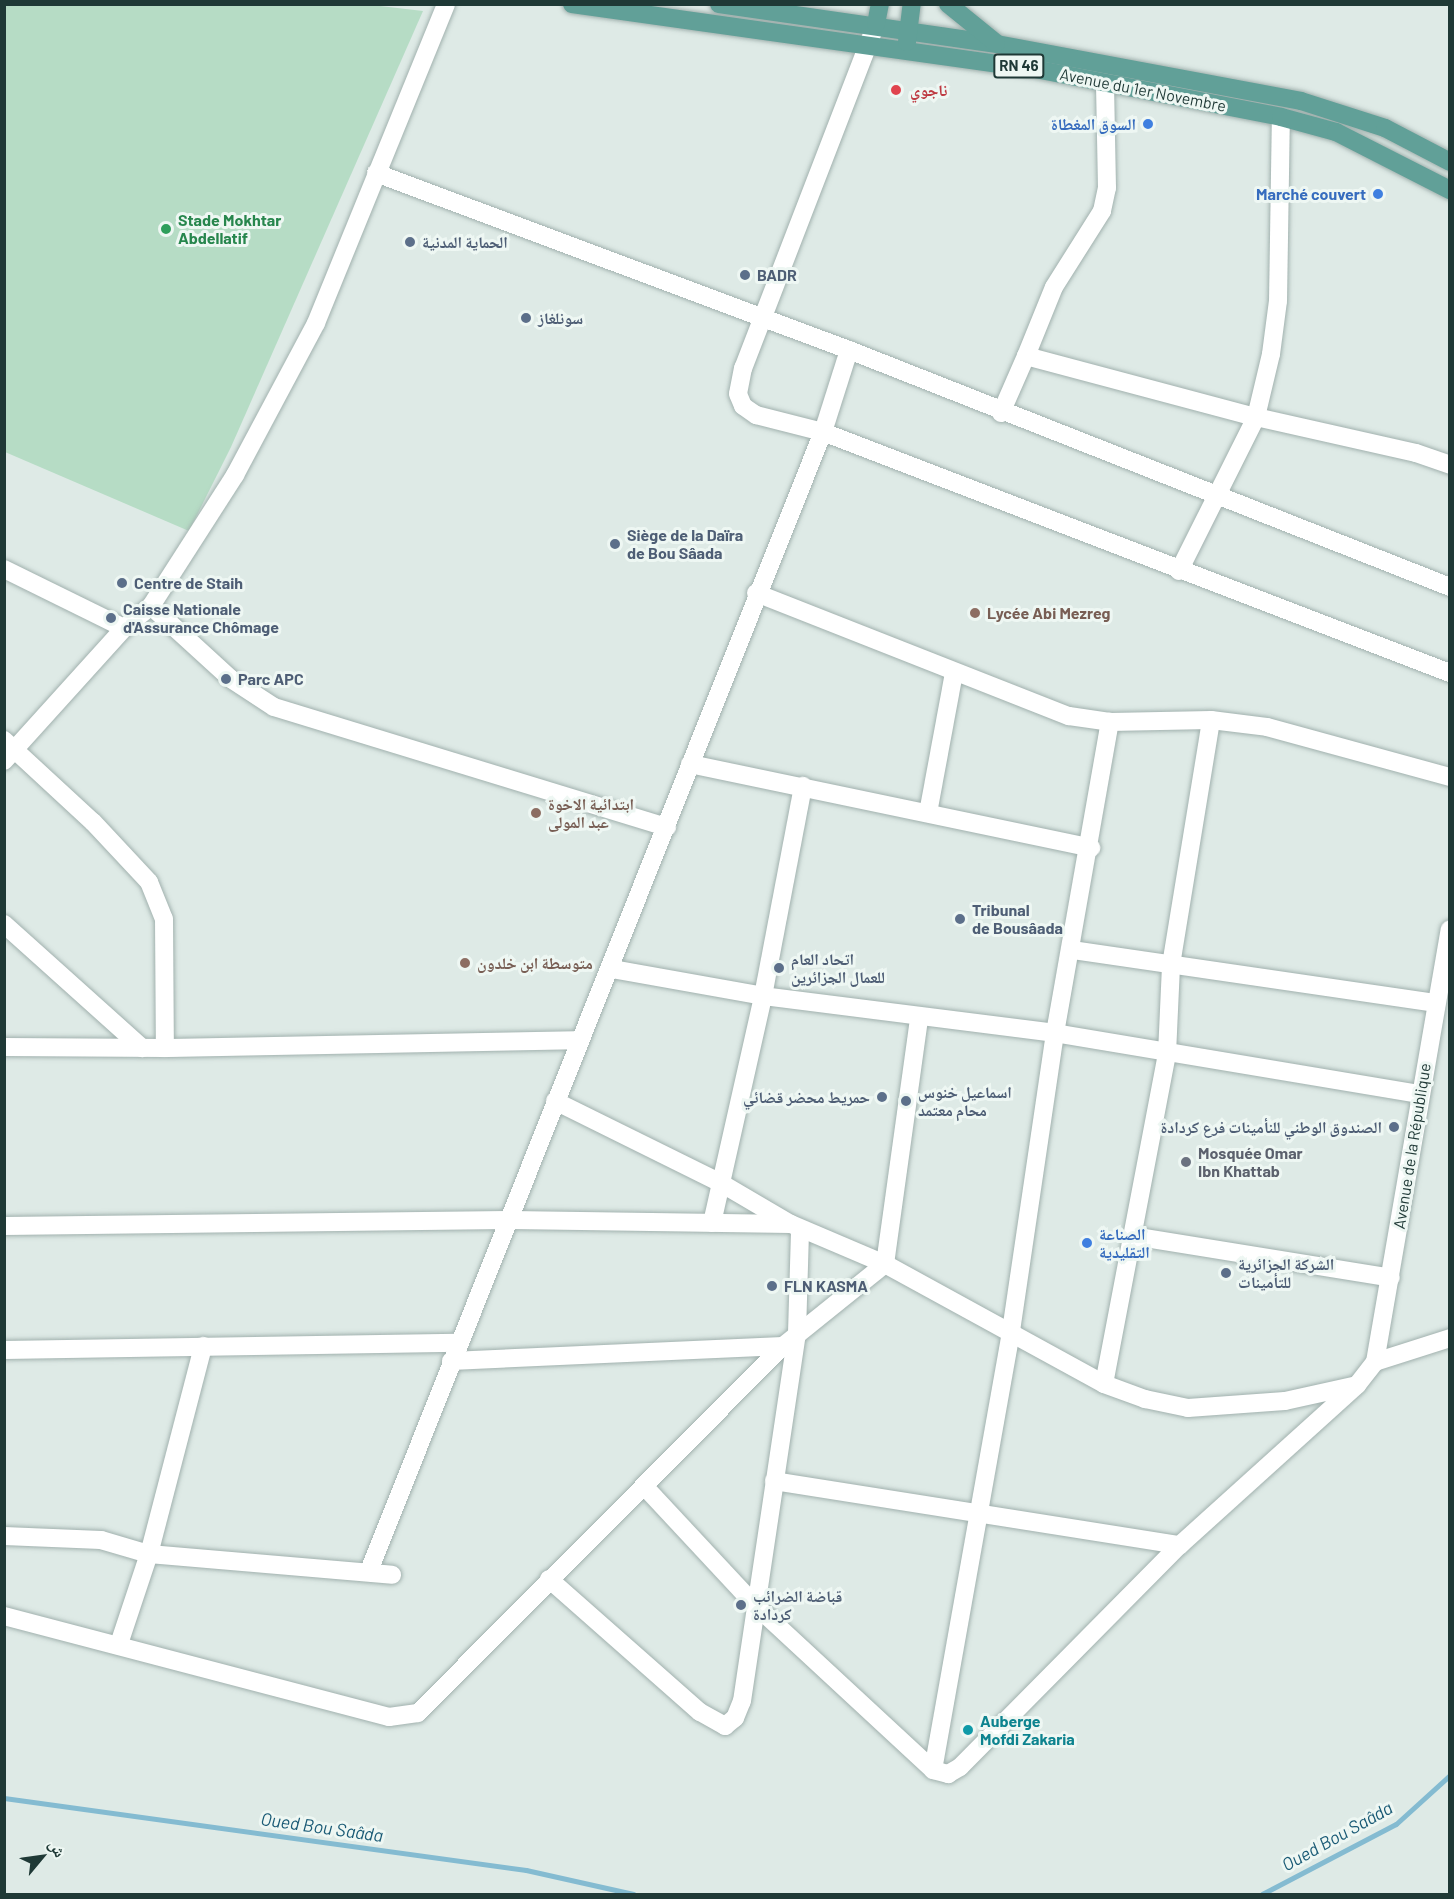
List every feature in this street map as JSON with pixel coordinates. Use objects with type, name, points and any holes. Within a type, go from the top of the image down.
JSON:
[{"type":"main road","name":"Avenue du 1er Novembre","points":[[572,4],[1030,68],[1281,117],[1336,132],[1449,190]]},
{"type":"main road","points":[[876,24],[880,4]]},
{"type":"main road","points":[[906,50],[912,4]]},
{"type":"main road","points":[[948,4],[997,44]]},
{"type":"main road","name":"Avenue du 1er Novembre","points":[[725,5],[876,24],[997,44],[1301,101],[1385,128],[1449,162]]},
{"type":"street","points":[[165,1048],[164,919],[149,882],[93,822],[8,751],[124,628],[151,606],[235,475],[316,323],[446,4]]},
{"type":"street","points":[[724,25],[725,5]]},
{"type":"street","points":[[876,24],[740,378],[741,403],[756,415],[824,432],[1179,571],[1449,673]]},
{"type":"street","points":[[1001,413],[1054,287],[1102,211],[1107,189],[1105,84]]},
{"type":"street","points":[[1179,571],[1256,417],[1278,301],[1281,117]]},
{"type":"street","points":[[376,173],[849,350],[1001,413],[1449,587]]},
{"type":"street","points":[[369,1570],[451,1360],[511,1220],[579,1040],[612,969],[756,593],[824,432],[849,350]]},
{"type":"street","points":[[1026,356],[1256,417],[1416,453],[1449,465]]},
{"type":"street","points":[[4,569],[124,628]]},
{"type":"street","points":[[756,593],[954,673],[1069,716],[1110,722],[1211,720],[1267,727],[1449,777]]},
{"type":"street","points":[[151,606],[231,679],[274,707],[667,827]]},
{"type":"street","points":[[928,813],[954,673]]},
{"type":"street","points":[[1104,1384],[1167,1054],[1171,965],[1211,720]]},
{"type":"street","points":[[933,1770],[1011,1331],[1055,1033],[1091,848],[1110,722]]},
{"type":"street","points":[[690,764],[1091,848]]},
{"type":"street","points":[[712,1223],[719,1182],[763,996],[803,786]]},
{"type":"street","points":[[4,924],[142,1048]]},
{"type":"street","name":"Avenue de la République","points":[[1375,1362],[1449,929]]},
{"type":"street","points":[[1072,950],[1436,1003]]},
{"type":"street","points":[[612,969],[763,996],[919,1018],[1055,1033],[1167,1054],[1420,1094]]},
{"type":"street","points":[[4,1616],[119,1644],[389,1717],[418,1713],[783,1346],[885,1264],[919,1018]]},
{"type":"street","points":[[4,1047],[165,1048],[579,1040]]},
{"type":"street","points":[[555,1101],[719,1182],[796,1227],[885,1264],[1104,1384],[1145,1400],[1188,1408],[1285,1401],[1357,1385]]},
{"type":"street","points":[[4,1226],[511,1220],[712,1223],[796,1227]]},
{"type":"street","points":[[549,1579],[700,1712],[724,1726],[735,1718],[742,1701],[797,1333],[796,1227]]},
{"type":"street","points":[[1133,1236],[1391,1278]]},
{"type":"street","points":[[644,1486],[756,1606],[933,1770],[948,1774],[960,1767],[1180,1545],[1357,1385],[1375,1362],[1449,1338]]},
{"type":"street","points":[[4,1350],[458,1343]]},
{"type":"street","points":[[119,1644],[149,1554],[203,1346]]},
{"type":"street","points":[[451,1360],[783,1346]]},
{"type":"street","points":[[774,1481],[1180,1545]]},
{"type":"street","points":[[4,1536],[101,1540],[149,1554],[369,1570],[392,1575]]},
{"type":"green space","name":"Stade Mokhtar Abdellatif","points":[[363,4],[423,11],[231,447],[189,531],[5,452],[5,5]]},
{"type":"waterway","name":"Oued Bou Saâda","points":[[1262,1894],[1396,1824],[1450,1775]]},
{"type":"waterway","name":"Oued Bou Saâda","points":[[4,1798],[526,1870],[633,1894]]},
{"type":"place","name":"ناجوي","points":[[896,90]]},
{"type":"place","name":"السوق المغطاة","points":[[1148,124]]},
{"type":"place","name":"Marché couvert","points":[[1378,194]]},
{"type":"place","name":"Stade Mokhtar Abdellatif","points":[[166,229]]},
{"type":"place","name":"الحماية المدنية","points":[[410,242]]},
{"type":"place","name":"BADR","points":[[745,275]]},
{"type":"place","name":"سونلغاز","points":[[526,318]]},
{"type":"place","name":"Siège de la Daïra de Bou Sâada","points":[[615,544]]},
{"type":"place","name":"Centre de Staih","points":[[122,583]]},
{"type":"place","name":"Lycée Abi Mezreg","points":[[975,613]]},
{"type":"place","name":"Caisse Nationale d'Assurance Chômage","points":[[111,618]]},
{"type":"place","name":"Parc APC","points":[[226,679]]},
{"type":"place","name":"ابتدائية الاخوة عبد المولى","points":[[536,813]]},
{"type":"place","name":"Tribunal de Bousâada","points":[[960,919]]},
{"type":"place","name":"متوسطة ابن خلدون","points":[[465,963]]},
{"type":"place","name":"اتحاد العام للعمال الجزائرين","points":[[779,968]]},
{"type":"place","name":"حمريط محضر قضائي","points":[[882,1097]]},
{"type":"place","name":"اسماعيل خنوس محام معتمد","points":[[906,1101]]},
{"type":"place","name":"الصندوق الوطني للنأمينات فرع كردادة","points":[[1394,1127]]},
{"type":"place","name":"Mosquée Omar Ibn Khattab","points":[[1186,1162]]},
{"type":"place","name":"الصناعة التقليدية","points":[[1087,1243]]},
{"type":"place","name":"الشركة الجزائرية للتأمينات","points":[[1226,1273]]},
{"type":"place","name":"FLN KASMA","points":[[772,1286]]},
{"type":"place","name":"قباضة الضرائب كردادة","points":[[741,1605]]},
{"type":"place","name":"Auberge Mofdi Zakaria","points":[[968,1730]]}]
